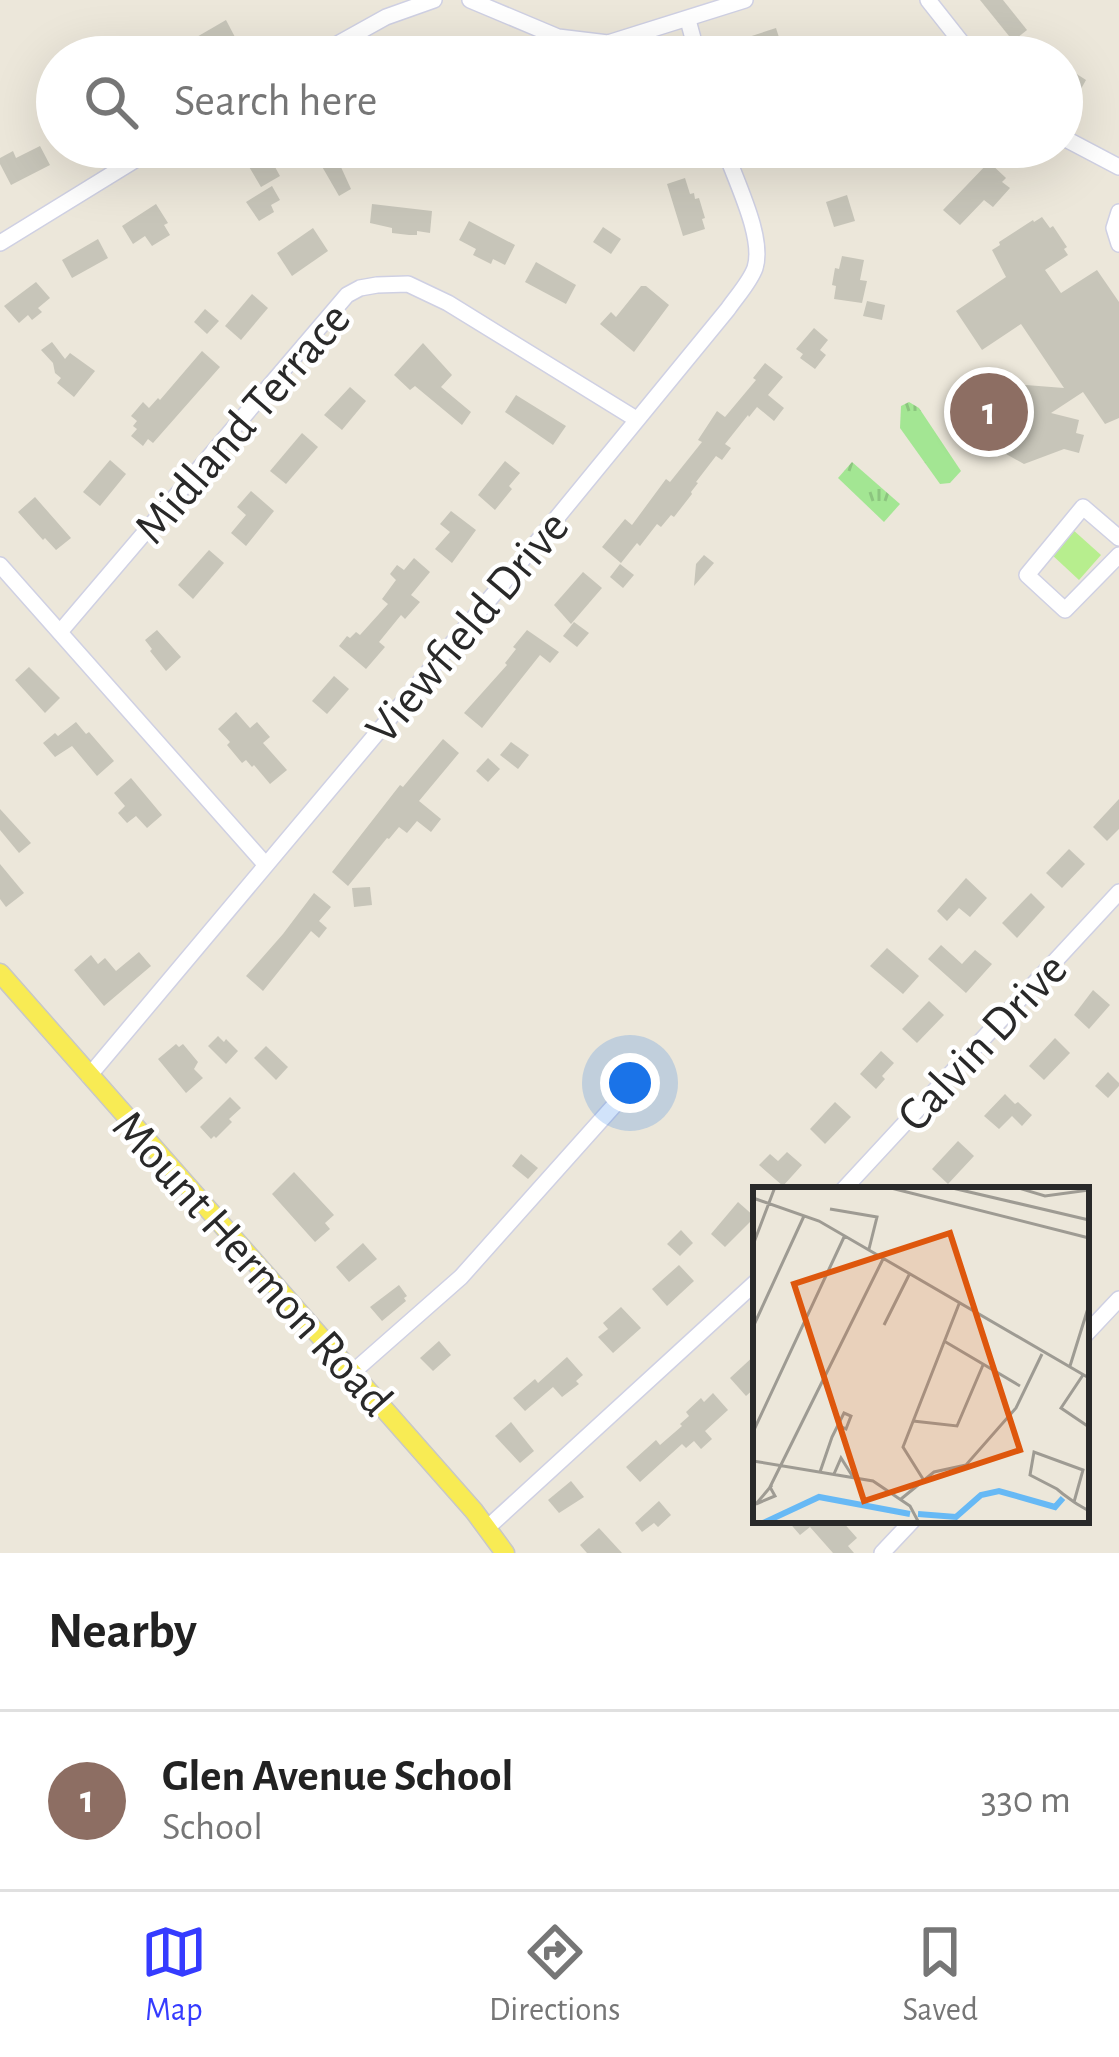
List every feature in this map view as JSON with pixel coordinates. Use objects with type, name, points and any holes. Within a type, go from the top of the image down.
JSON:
[{"type":"main road","name":"Mount Hermon Road","points":[[0,973],[474,1511],[505,1553]]},
{"type":"street","points":[[352,36],[386,17],[434,0]]},
{"type":"street","points":[[470,0],[556,36]]},
{"type":"street","points":[[635,36],[745,0]]},
{"type":"street","points":[[928,0],[956,36]]},
{"type":"street","points":[[688,20],[692,36]]},
{"type":"street","points":[[1083,148],[1119,167]]},
{"type":"street","points":[[0,243],[122,168]]},
{"type":"street","name":"Viewfield Drive","points":[[88,1076],[728,309],[754,270],[758,252],[731,168]]},
{"type":"street","points":[[1119,212],[1114,228],[1119,244]]},
{"type":"street","name":"Midland Terrace","points":[[60,632],[277,375],[347,295],[360,288],[408,284],[448,302],[636,419]]},
{"type":"street","points":[[1119,538],[1083,506],[1027,575],[1065,610],[1119,555]]},
{"type":"street","points":[[0,565],[266,864]]},
{"type":"street","name":"Calvin Drive","points":[[846,1187],[1119,892]]},
{"type":"street","points":[[352,1372],[461,1277],[619,1100]]},
{"type":"street","points":[[486,1529],[753,1285]]},
{"type":"street","points":[[1089,1331],[1119,1298]]},
{"type":"street","points":[[882,1553],[910,1523]]},
{"type":"green space","points":[[909,402],[919,408],[961,471],[950,483],[940,484],[900,428],[901,406]]},
{"type":"green space","points":[[852,462],[900,504],[884,522],[838,478]]},
{"type":"green space","points":[[1072,529],[1101,555],[1079,580],[1050,553]]},
{"type":"building","points":[[980,0],[1003,0],[1027,30],[1009,36]]},
{"type":"building","points":[[226,20],[234,36],[198,36]]},
{"type":"building","points":[[776,28],[779,36],[751,36]]},
{"type":"building","points":[[36,148],[36,168],[44,168],[11,185],[0,158],[13,151],[16,158]]},
{"type":"building","points":[[250,168],[276,168],[280,176],[261,187]]},
{"type":"building","points":[[323,168],[341,168],[351,189],[339,196]]},
{"type":"building","points":[[983,168],[995,168],[1006,178],[1002,182],[1010,188],[993,207],[984,200],[960,225],[943,210]]},
{"type":"building","points":[[685,178],[690,194],[699,198],[705,229],[683,236],[667,184]]},
{"type":"building","points":[[272,186],[280,200],[271,205],[274,212],[259,221],[246,202]]},
{"type":"building","points":[[847,195],[855,221],[834,227],[826,202]]},
{"type":"building","points":[[156,204],[170,235],[152,246],[145,236],[133,244],[122,226]]},
{"type":"building","points":[[372,204],[432,211],[430,233],[392,233],[392,228],[370,223]]},
{"type":"building","points":[[1042,217],[1067,247],[1068,255],[1045,270],[1061,293],[1097,270],[1119,302],[1119,418],[1105,424],[1083,392],[1051,413],[1079,420],[1076,433],[1084,435],[1079,453],[1064,449],[1024,464],[992,446],[988,410],[1013,384],[1064,388],[1021,324],[982,350],[956,311],[1006,277],[992,250],[999,242]]},
{"type":"building","points":[[469,221],[515,245],[505,265],[473,255],[476,249],[459,240]]},
{"type":"building","points":[[603,227],[621,239],[611,254],[593,242]]},
{"type":"building","points":[[313,228],[328,251],[292,276],[277,253]]},
{"type":"building","points":[[98,239],[108,258],[72,278],[62,260]]},
{"type":"building","points":[[842,256],[864,260],[860,280],[867,281],[862,303],[834,299],[835,268],[839,269]]},
{"type":"building","points":[[536,262],[576,285],[566,304],[525,282]]},
{"type":"building","points":[[36,282],[50,298],[38,308],[42,312],[19,323],[4,306]]},
{"type":"building","points":[[641,286],[669,305],[634,352],[600,324],[611,312],[616,317]]},
{"type":"building","points":[[252,294],[268,308],[241,340],[225,326]]},
{"type":"building","points":[[867,301],[885,305],[882,320],[863,316]]},
{"type":"building","points":[[205,309],[219,321],[207,334],[194,322]]},
{"type":"building","points":[[814,328],[828,340],[820,350],[826,355],[815,369],[796,349]]},
{"type":"building","points":[[52,342],[65,359],[70,353],[95,371],[74,397],[57,383],[61,378],[41,350]]},
{"type":"building","points":[[423,343],[452,375],[441,387],[471,412],[462,425],[394,375]]},
{"type":"building","points":[[202,351],[220,367],[153,443],[148,439],[143,446],[131,436],[137,421],[131,416],[143,402],[149,408],[160,400]]},
{"type":"building","points":[[765,363],[783,377],[768,395],[784,408],[774,421],[757,407],[748,415],[725,444],[731,448],[722,460],[716,456],[674,517],[661,527],[657,524],[621,563],[602,547],[625,519],[632,525],[666,479],[670,482],[702,442],[698,440],[717,411],[725,417]]},
{"type":"building","points":[[350,387],[366,401],[342,430],[324,415]]},
{"type":"building","points":[[516,395],[566,426],[553,445],[505,412]]},
{"type":"building","points":[[302,433],[318,447],[286,484],[270,471]]},
{"type":"building","points":[[110,460],[126,474],[100,506],[83,492]]},
{"type":"building","points":[[505,461],[520,473],[495,510],[478,495]]},
{"type":"building","points":[[251,491],[274,511],[246,546],[231,533],[246,515],[237,507]]},
{"type":"building","points":[[35,497],[71,538],[56,550],[18,512]]},
{"type":"building","points":[[451,511],[476,530],[452,563],[435,549],[450,532],[440,524]]},
{"type":"building","points":[[209,550],[224,563],[193,599],[178,585]]},
{"type":"building","points":[[704,555],[714,563],[694,586],[696,564]]},
{"type":"building","points":[[414,558],[430,572],[411,595],[420,602],[405,619],[401,615],[379,642],[385,647],[366,669],[339,646],[347,636],[360,635],[388,604],[382,599],[396,580],[390,574],[397,565],[404,570]]},
{"type":"building","points":[[620,564],[634,575],[623,588],[610,577]]},
{"type":"building","points":[[583,572],[602,588],[571,624],[554,605]]},
{"type":"building","points":[[574,622],[589,633],[577,647],[563,636]]},
{"type":"building","points":[[157,630],[181,657],[166,671],[145,640]]},
{"type":"building","points":[[527,630],[559,652],[550,663],[540,655],[482,728],[464,713],[507,665],[513,647]]},
{"type":"building","points":[[29,667],[60,698],[45,713],[15,680]]},
{"type":"building","points":[[334,676],[349,689],[327,714],[312,701]]},
{"type":"building","points":[[236,712],[250,728],[257,722],[270,737],[263,743],[287,770],[270,784],[254,765],[246,760],[242,763],[218,729]]},
{"type":"building","points":[[76,722],[114,761],[97,776],[72,746],[55,757],[43,743]]},
{"type":"building","points":[[443,739],[459,753],[419,801],[441,819],[431,832],[417,821],[407,833],[399,827],[348,886],[332,872]]},
{"type":"building","points":[[511,742],[529,755],[518,769],[500,755]]},
{"type":"building","points":[[488,758],[500,769],[488,782],[476,771]]},
{"type":"building","points":[[131,778],[162,815],[147,828],[136,816],[127,823],[118,813],[125,806],[114,793]]},
{"type":"building","points":[[1119,799],[1119,829],[1107,841],[1093,827]]},
{"type":"building","points":[[0,809],[31,843],[19,853],[0,830]]},
{"type":"building","points":[[1069,849],[1085,864],[1062,888],[1046,873]]},
{"type":"building","points":[[0,864],[24,893],[6,907],[0,899]]},
{"type":"building","points":[[966,878],[987,898],[970,917],[959,908],[947,921],[937,911]]},
{"type":"building","points":[[370,887],[372,905],[354,907],[352,888]]},
{"type":"building","points":[[314,893],[331,907],[319,921],[327,928],[319,938],[311,931],[263,991],[246,976]]},
{"type":"building","points":[[1031,893],[1045,907],[1017,938],[1002,923]]},
{"type":"building","points":[[941,945],[962,964],[975,950],[992,964],[966,993],[928,959]]},
{"type":"building","points":[[887,948],[919,976],[903,994],[870,966]]},
{"type":"building","points":[[139,952],[151,966],[104,1006],[74,970],[91,955],[98,964],[105,958],[116,971]]},
{"type":"building","points":[[1093,990],[1110,1005],[1089,1029],[1074,1015]]},
{"type":"building","points":[[929,1001],[944,1015],[917,1043],[902,1029]]},
{"type":"building","points":[[218,1036],[238,1051],[226,1064],[208,1046]]},
{"type":"building","points":[[1055,1038],[1070,1053],[1044,1080],[1029,1066]]},
{"type":"building","points":[[176,1044],[183,1044],[198,1062],[194,1069],[203,1078],[186,1093],[158,1059]]},
{"type":"building","points":[[266,1046],[288,1067],[276,1080],[254,1058]]},
{"type":"building","points":[[881,1051],[894,1063],[876,1089],[860,1074]]},
{"type":"building","points":[[1108,1072],[1119,1086],[1108,1098],[1095,1086]]},
{"type":"building","points":[[1005,1094],[1032,1115],[1022,1126],[1012,1116],[999,1129],[984,1116]]},
{"type":"building","points":[[230,1097],[241,1108],[211,1139],[200,1127]]},
{"type":"building","points":[[835,1102],[851,1117],[825,1144],[810,1129]]},
{"type":"building","points":[[958,1141],[974,1156],[948,1184],[932,1169]]},
{"type":"building","points":[[787,1152],[802,1165],[783,1186],[759,1165],[770,1154],[778,1161]]},
{"type":"building","points":[[521,1154],[538,1168],[528,1179],[512,1166]]},
{"type":"building","points":[[294,1172],[334,1215],[325,1223],[330,1229],[315,1242],[272,1194]]},
{"type":"building","points":[[738,1202],[753,1215],[725,1247],[711,1234]]},
{"type":"building","points":[[681,1230],[693,1243],[680,1256],[667,1244]]},
{"type":"building","points":[[363,1243],[377,1259],[349,1282],[336,1267]]},
{"type":"building","points":[[679,1265],[694,1281],[667,1306],[652,1289]]},
{"type":"building","points":[[399,1285],[406,1301],[382,1321],[370,1307]]},
{"type":"building","points":[[621,1307],[641,1328],[613,1353],[598,1337],[608,1329],[603,1323]]},
{"type":"building","points":[[439,1341],[451,1355],[433,1371],[420,1358]]},
{"type":"building","points":[[567,1357],[583,1375],[576,1381],[579,1384],[562,1397],[553,1387],[525,1411],[513,1398]]},
{"type":"building","points":[[753,1357],[753,1390],[746,1396],[730,1378]]},
{"type":"building","points":[[713,1393],[728,1410],[705,1431],[712,1439],[701,1449],[694,1441],[686,1448],[682,1444],[640,1482],[626,1467],[656,1440],[660,1445],[682,1426],[689,1416],[686,1412]]},
{"type":"building","points":[[511,1422],[534,1451],[520,1463],[495,1436]]},
{"type":"building","points":[[571,1481],[584,1497],[559,1513],[548,1500]]},
{"type":"building","points":[[659,1501],[671,1515],[658,1527],[654,1523],[642,1532],[635,1523]]},
{"type":"building","points":[[790,1523],[844,1523],[857,1538],[848,1546],[854,1553],[833,1553],[810,1527],[800,1535]]},
{"type":"building","points":[[599,1528],[622,1553],[587,1553],[580,1545]]},
{"type":"place","name":"Glen Avenue School","points":[[989,412]]}]
